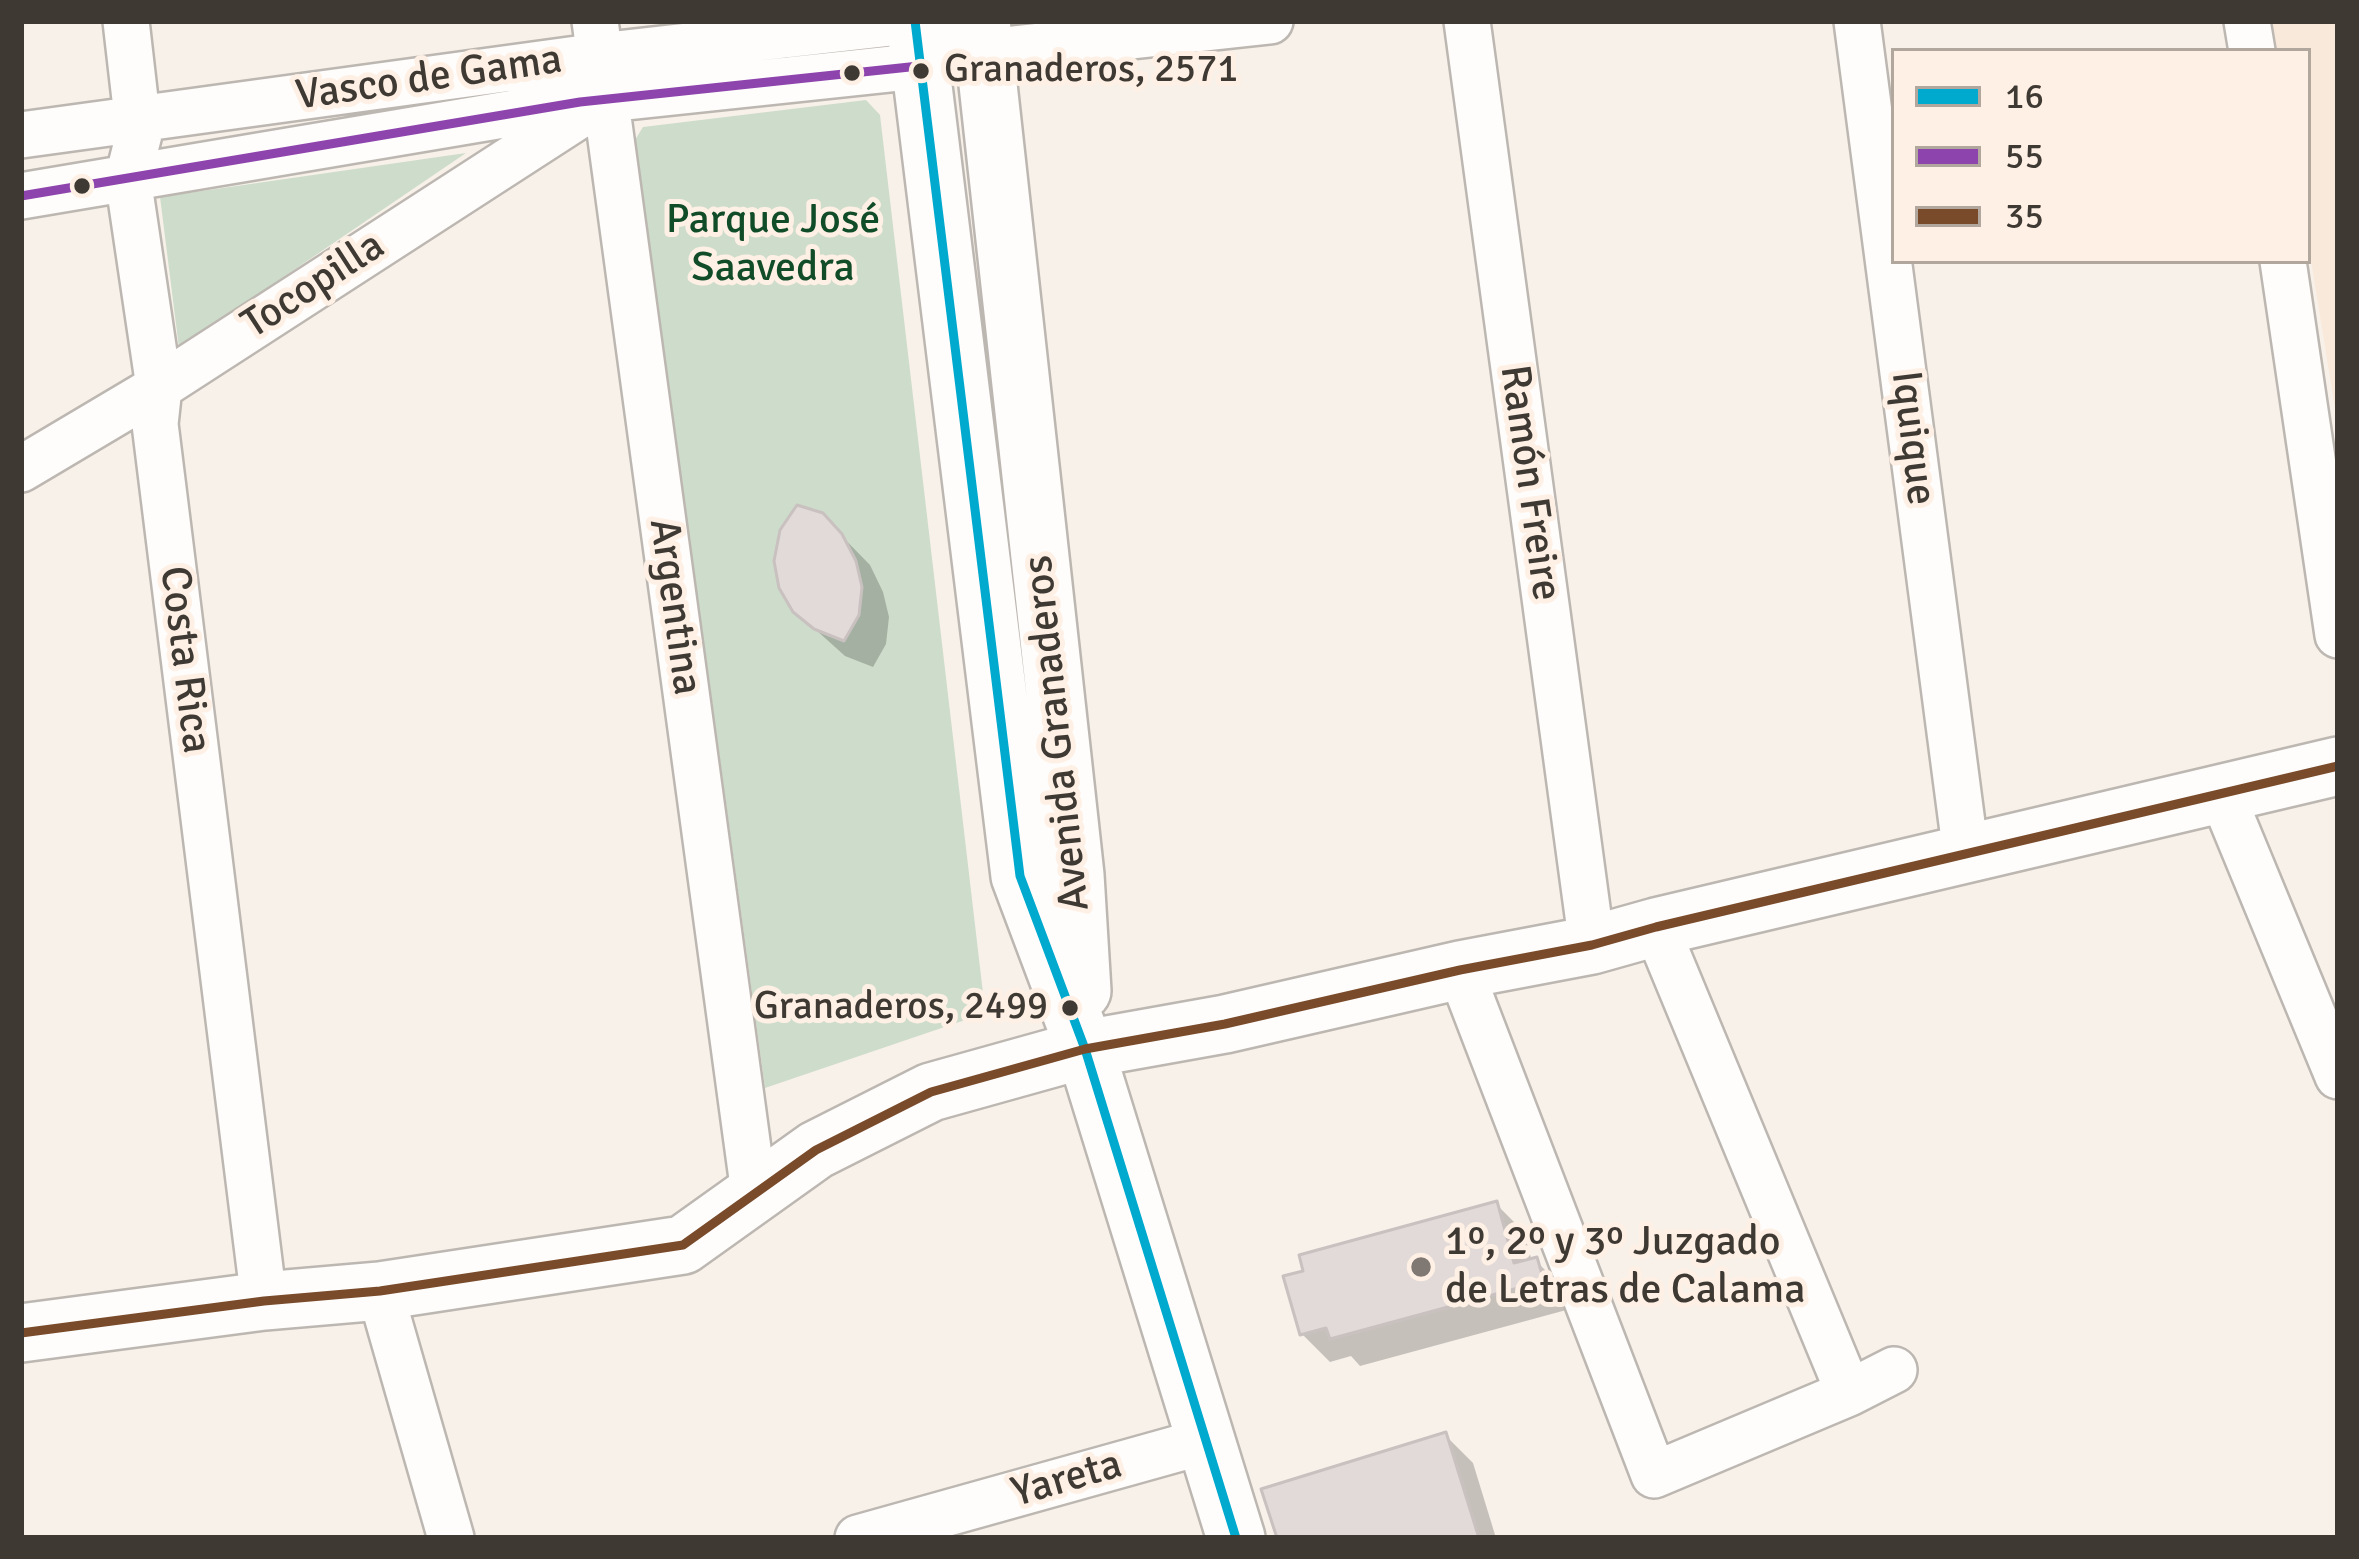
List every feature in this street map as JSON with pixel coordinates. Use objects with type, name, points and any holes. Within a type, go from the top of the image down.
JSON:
[{"type":"main road","name":"Avenida Granaderos","points":[[915,32],[1020,876],[1085,1049]]},
{"type":"main road","name":"Avenida Granaderos","points":[[983,36],[1075,874],[1085,1049]]},
{"type":"main road","points":[[21,1333],[380,1291],[683,1245],[816,1150],[931,1091],[1085,1049],[1226,1024],[1592,945],[2338,766]]},
{"type":"main road","points":[[1085,1049],[1236,1538]]},
{"type":"street","name":"Costa Rica","points":[[126,21],[139,134],[128,178],[159,387],[155,424],[264,1301]]},
{"type":"street","points":[[915,32],[983,36],[1270,21]]},
{"type":"street","name":"Ramón Freire","points":[[1467,21],[1592,945]]},
{"type":"street","name":"Iquique","points":[[1857,21],[1966,854]]},
{"type":"street","name":"Vasco de Gama","points":[[21,135],[600,58],[915,32]]},
{"type":"street","name":"Vasco de Gama","points":[[21,196],[128,178],[600,58]]},
{"type":"street","name":"Tocopilla","points":[[21,469],[159,387],[600,58]]},
{"type":"street","name":"Argentina","points":[[600,58],[754,1193]]},
{"type":"street","points":[[2283,264],[2338,635]]},
{"type":"street","points":[[2222,795],[2338,1076]]},
{"type":"street","points":[[1656,927],[1849,1393]]},
{"type":"street","points":[[1460,970],[1654,1474],[1894,1370]]},
{"type":"street","points":[[380,1291],[451,1538]]},
{"type":"street","name":"Yareta","points":[[858,1538],[1205,1441]]},
{"type":"shaded area","points":[[2272,21],[2338,21],[2338,427],[2311,260],[2311,48],[2276,48]]},
{"type":"green space","name":"Parque José Saavedra","points":[[866,100],[880,115],[983,993],[971,1018],[765,1088],[635,140],[643,127]]},
{"type":"green space","points":[[466,153],[179,348],[160,197]]},
{"type":"building","points":[[797,505],[823,513],[842,534],[856,561],[862,587],[859,615],[844,641],[814,629],[793,612],[779,588],[774,561],[780,530]]},
{"type":"building","name":"1º, 2º y 3º Juzgado de Letras de Calama","points":[[1497,1201],[1514,1263],[1537,1257],[1544,1281],[1330,1339],[1326,1328],[1300,1335],[1283,1276],[1303,1271],[1299,1255]]},
{"type":"building","points":[[1446,1432],[1479,1538],[1277,1538],[1261,1489]]},
{"type":"transit line","name":"16","points":[[915,21],[1020,876],[1085,1049],[1236,1538]]},
{"type":"transit line","name":"55","points":[[21,196],[580,102],[919,66]]},
{"type":"transit line","name":"35","points":[[21,1333],[380,1291],[683,1245],[816,1150],[931,1092],[1085,1049],[1225,1024],[1592,945],[2338,766]]},
{"type":"place","name":"Granaderos, 2571","points":[[921,71]]},
{"type":"place","name":"Granaderos, 2499","points":[[1070,1008]]},
{"type":"place","name":"1º, 2º y 3º Juzgado de Letras de Calama","points":[[1421,1267]]}]
